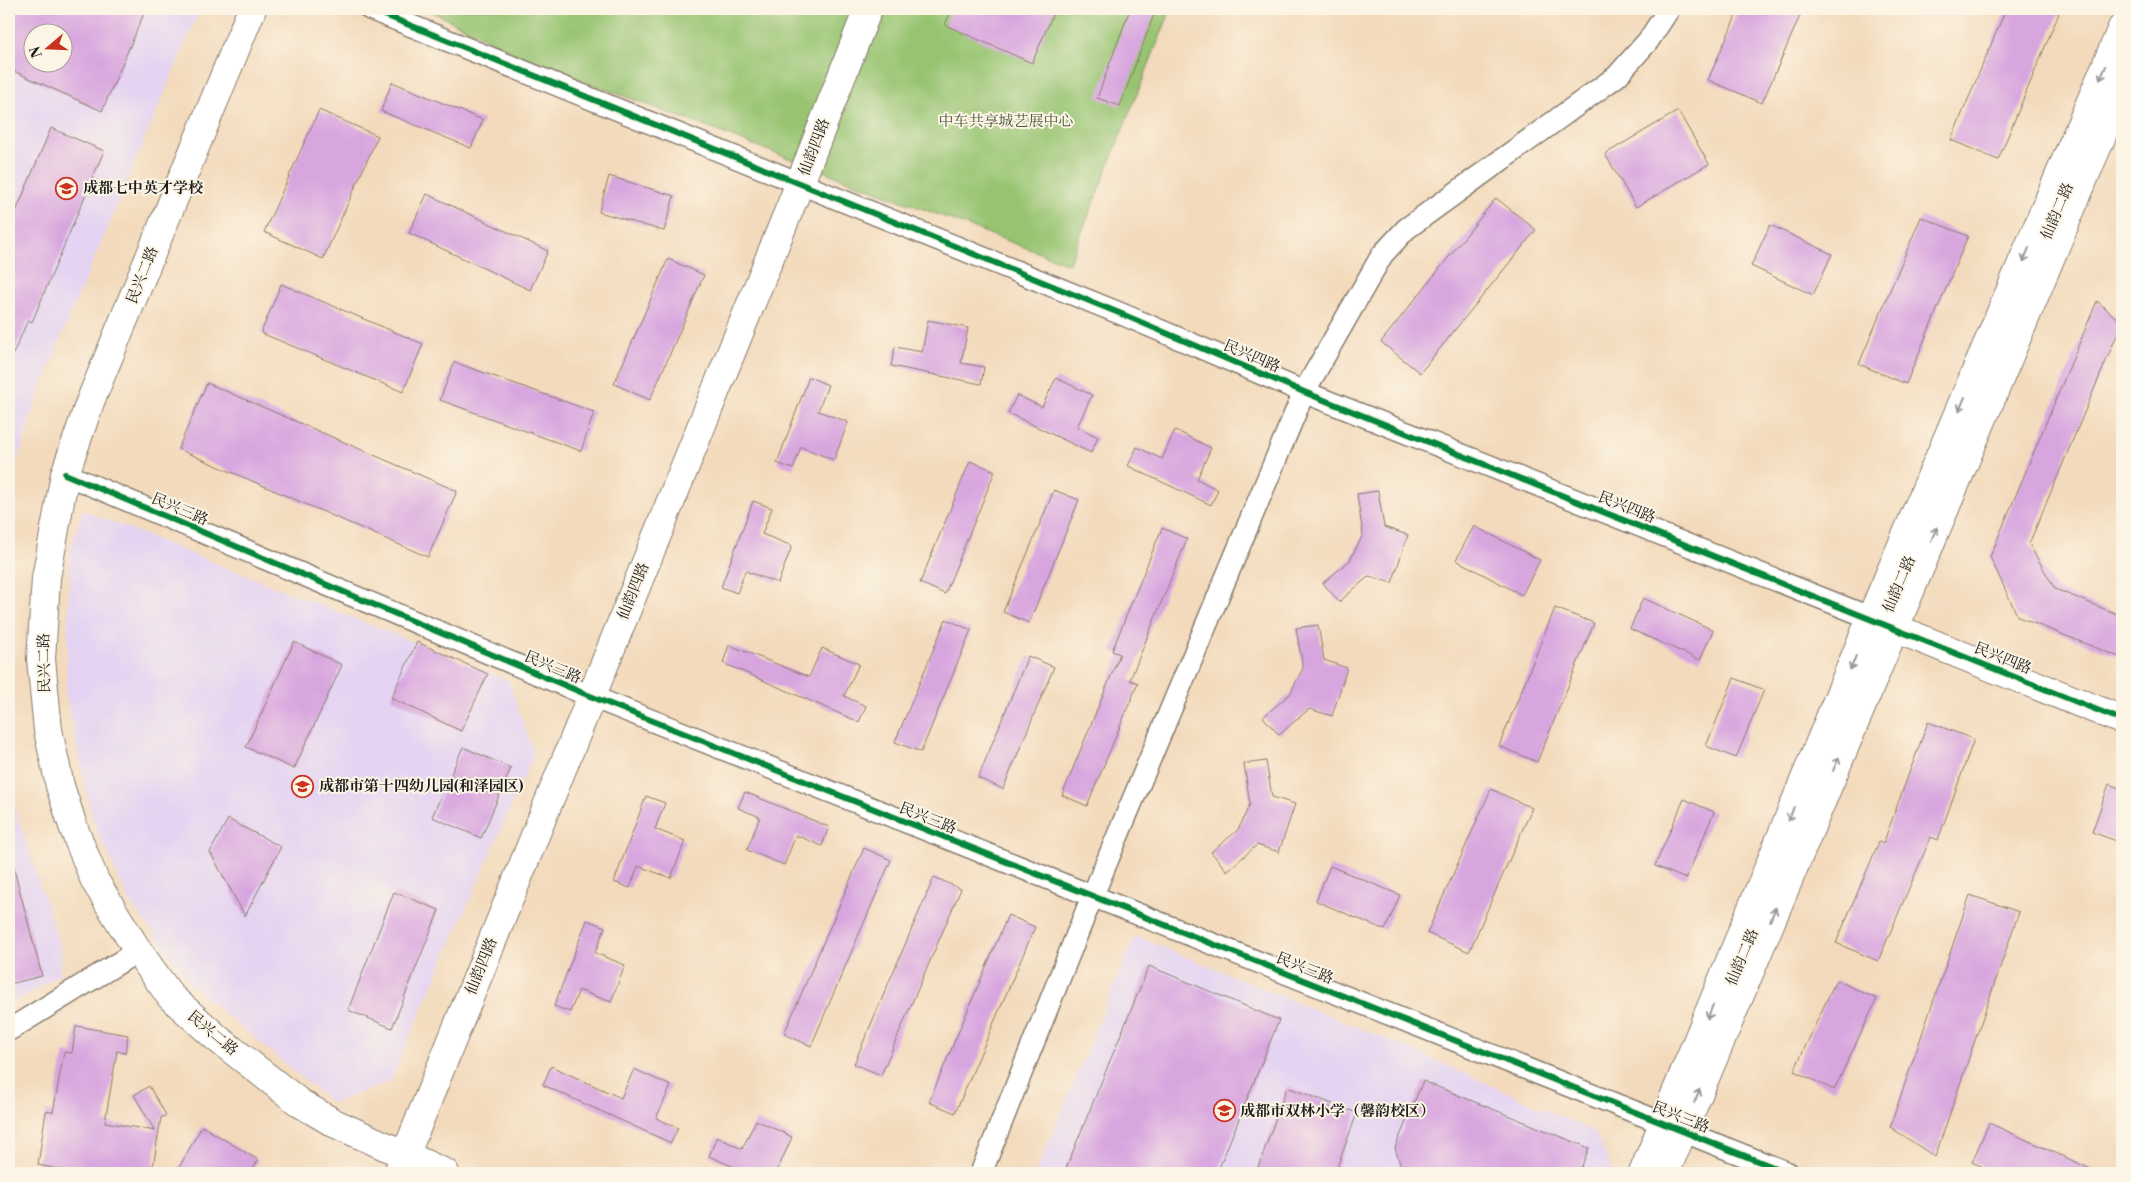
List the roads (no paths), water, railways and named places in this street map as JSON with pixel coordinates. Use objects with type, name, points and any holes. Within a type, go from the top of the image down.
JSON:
[{"type":"street","name":"民兴二路","points":[[252,9],[90,402],[65,474],[46,578],[41,659],[48,730],[60,786],[74,829],[92,873],[106,900],[138,951],[171,997],[218,1039],[300,1103],[401,1165],[445,1173]]},
{"type":"street","name":"民兴四路","points":[[370,9],[1124,315],[1304,392],[2122,720]]},
{"type":"street","name":"仙韵四路","points":[[401,1165],[800,183],[868,9]]},
{"type":"street","points":[[981,1173],[1092,897],[1304,392],[1358,294],[1382,255],[1406,229],[1617,76],[1648,41],[1669,9]]},
{"type":"street","name":"仙韵二路","points":[[1644,1173],[1673,1128],[1882,623],[2122,28]]},
{"type":"street","name":"仙韵二路","points":[[1882,623],[2122,88]]},
{"type":"street","name":"民兴三路","points":[[65,474],[590,696],[1788,1173]]},
{"type":"street","points":[[9,1030],[138,951]]},
{"type":"street","name":"仙韵二路","points":[[1665,1173],[1673,1128]]},
{"type":"place","name":"成都七中英才学校","points":[[67,188]]},
{"type":"place","name":"成都市第十四幼儿园(和泽园区)","points":[[303,786]]},
{"type":"place","name":"成都市双林小学（馨韵校区）","points":[[1224,1111]]},
{"type":"park label","name":"中车共享城艺展中心","points":[[1006,121]]}]
